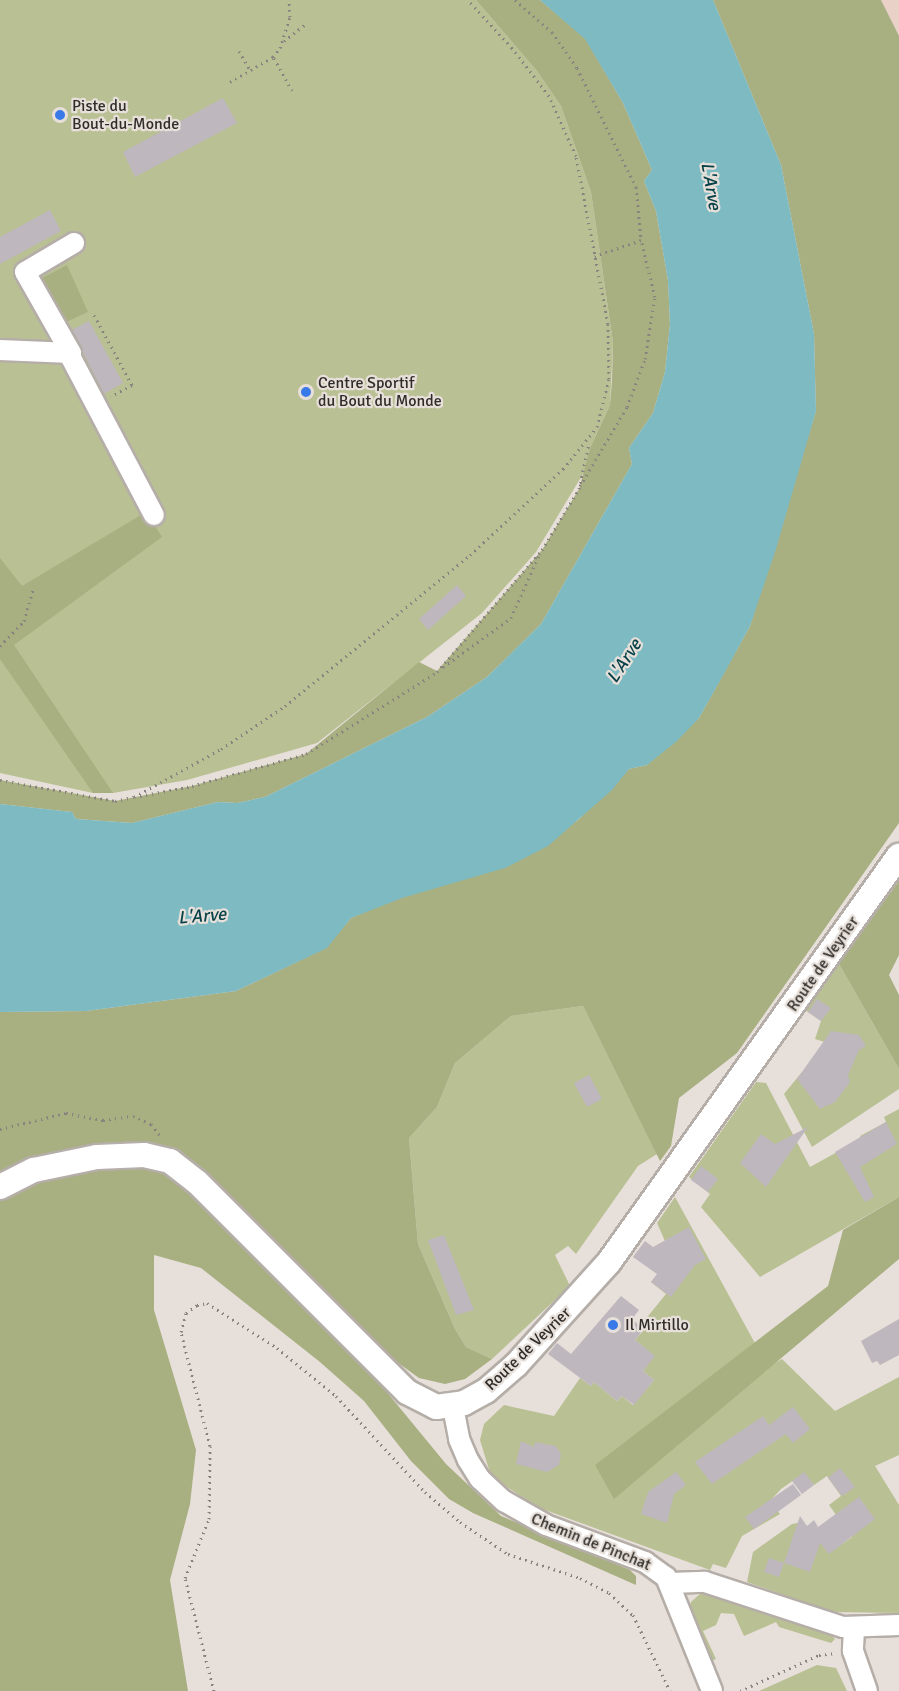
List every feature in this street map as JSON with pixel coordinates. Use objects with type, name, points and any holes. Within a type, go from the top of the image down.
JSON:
[{"type":"main road","name":"Route de Veyrier","points":[[453,1407],[473,1399],[496,1383],[602,1271],[899,856]]},
{"type":"main road","points":[[0,1187],[34,1170],[97,1157],[144,1155],[163,1159],[197,1182],[407,1392],[436,1407],[453,1407]]},
{"type":"street","points":[[74,243],[25,272],[154,515]]},
{"type":"street","points":[[0,350],[69,354]]},
{"type":"street","name":"Chemin de Pinchat","points":[[453,1407],[459,1440],[468,1460],[480,1479],[504,1501],[546,1525],[645,1562],[661,1571],[670,1583],[712,1691]]},
{"type":"street","points":[[670,1583],[705,1582],[854,1629],[899,1625]]},
{"type":"street","points":[[854,1629],[853,1651],[867,1691]]},
{"type":"path","points":[[230,82],[273,57],[283,42],[290,17],[289,0]]},
{"type":"path","points":[[468,0],[512,48],[558,110],[576,156],[591,219],[594,256],[610,355],[604,412],[589,441],[579,489]]},
{"type":"path","points":[[0,780],[115,801],[192,786],[306,754],[437,672],[511,618],[542,550],[627,407],[645,359],[655,297],[641,240],[636,187],[599,109],[552,33],[515,0]]},
{"type":"path","points":[[283,42],[306,24]]},
{"type":"path","points":[[239,51],[250,70]]},
{"type":"path","points":[[273,57],[292,90]]},
{"type":"path","points":[[594,256],[641,240]]},
{"type":"path","points":[[94,315],[132,385],[96,404]]},
{"type":"path","points":[[134,797],[221,749],[285,706],[470,555],[589,441]]},
{"type":"path","points":[[437,672],[542,550]]},
{"type":"path","points":[[0,646],[24,621],[34,586]]},
{"type":"path","points":[[0,1129],[66,1113],[103,1120],[133,1116],[151,1124],[161,1136],[163,1159]]},
{"type":"path","points":[[214,1691],[185,1578],[209,1519],[210,1446],[181,1332],[186,1313],[197,1305],[207,1304],[277,1348],[336,1396],[425,1492],[460,1522],[508,1554],[580,1578],[609,1593],[633,1615],[670,1691]]},
{"type":"path","points":[[740,1691],[819,1655],[853,1651]]},
{"type":"shaded area","points":[[881,0],[899,0],[899,36]]},
{"type":"green space","name":"Centre Sportif du Bout du Monde","points":[[0,0],[476,0],[537,71],[561,106],[591,192],[613,342],[610,405],[591,446],[589,464],[536,552],[482,613],[317,743],[187,780],[113,793],[93,793],[0,773]]},
{"type":"green space","points":[[476,0],[540,0],[585,38],[623,103],[652,170],[644,181],[656,211],[668,280],[670,324],[665,372],[653,413],[629,448],[632,464],[541,624],[487,677],[427,717],[265,797],[237,803],[218,802],[132,823],[76,819],[72,812],[0,804],[0,780],[115,801],[192,786],[306,754],[419,662],[437,671],[542,550],[579,489],[591,446],[610,405],[612,380],[613,342],[591,192],[561,106],[537,71]]},
{"type":"green space","points":[[713,0],[881,0],[899,36],[899,823],[737,1053],[679,1098],[671,1146],[660,1161],[583,1006],[511,1016],[455,1063],[437,1107],[409,1138],[418,1244],[455,1329],[466,1347],[492,1359],[465,1379],[445,1384],[419,1378],[397,1362],[381,1385],[446,1464],[501,1516],[630,1570],[636,1576],[636,1585],[473,1513],[449,1499],[411,1461],[364,1401],[320,1362],[201,1268],[154,1255],[154,1310],[196,1450],[190,1504],[170,1580],[188,1691],[0,1691],[0,1012],[86,1011],[236,991],[326,948],[351,918],[577,821],[629,769],[647,765],[699,718],[750,626],[816,411],[814,334],[781,165]]},
{"type":"green space","points":[[67,265],[88,312],[66,322],[42,278]]},
{"type":"green space","points":[[146,512],[162,537],[14,645],[113,793],[93,793],[0,659],[0,558],[22,586]]},
{"type":"green space","points":[[899,881],[899,955],[889,975],[899,995],[899,1069],[839,964]]},
{"type":"green space","points":[[839,964],[899,1069],[899,1089],[812,1147],[784,1094],[802,1072],[834,1045],[815,1039],[821,1021],[805,1010]]},
{"type":"green space","points":[[583,1006],[657,1154],[638,1166],[576,1254],[568,1246],[555,1255],[570,1286],[492,1359],[466,1347],[455,1329],[418,1244],[409,1138],[437,1107],[455,1063],[511,1016]]},
{"type":"green space","points":[[756,1082],[766,1083],[810,1167],[861,1139],[860,1136],[886,1122],[884,1117],[899,1109],[899,1197],[760,1277],[701,1207],[710,1194],[689,1177]]},
{"type":"green space","points":[[675,1197],[768,1367],[782,1359],[835,1411],[899,1377],[899,1455],[875,1466],[899,1505],[899,1613],[833,1612],[747,1582],[753,1552],[792,1524],[798,1523],[817,1538],[829,1553],[852,1537],[829,1505],[841,1496],[827,1476],[814,1485],[804,1473],[781,1489],[770,1501],[780,1514],[742,1536],[726,1568],[713,1564],[710,1570],[537,1507],[491,1476],[480,1440],[484,1424],[504,1405],[554,1416],[580,1378],[591,1386],[594,1382],[617,1401],[622,1396],[633,1405],[654,1380],[643,1371],[654,1356],[635,1340],[644,1330],[640,1326],[666,1294],[651,1282],[672,1257],[657,1223]]},
{"type":"green space","points":[[899,1197],[899,1259],[614,1499],[595,1465],[828,1286],[843,1230]]},
{"type":"green space","points":[[701,1593],[829,1633],[835,1639],[831,1643],[779,1627],[776,1622],[744,1636],[734,1614],[721,1613],[716,1625],[703,1631],[716,1659],[708,1662],[688,1612],[691,1602]]},
{"type":"green space","points":[[817,1665],[836,1668],[847,1691],[759,1691]]},
{"type":"water","name":"L'Arve","points":[[540,0],[713,0],[781,165],[814,334],[816,411],[776,549],[750,626],[699,718],[677,741],[647,765],[629,769],[612,790],[548,846],[505,868],[402,898],[351,918],[327,948],[236,991],[86,1011],[0,1012],[0,804],[72,812],[76,819],[132,823],[218,802],[237,803],[265,797],[427,717],[487,677],[541,624],[632,464],[629,448],[653,413],[665,372],[670,324],[668,280],[656,211],[644,181],[652,170],[623,103],[585,39]]},
{"type":"building","points":[[223,98],[237,123],[135,177],[123,152]]},
{"type":"building","points":[[50,210],[61,231],[0,264],[0,237]]},
{"type":"building","points":[[89,321],[123,383],[104,394],[72,330]]},
{"type":"building","points":[[457,585],[466,596],[428,630],[419,619]]},
{"type":"building","points":[[817,999],[831,1008],[821,1021],[808,1012]]},
{"type":"building","points":[[831,1031],[859,1035],[866,1046],[859,1050],[848,1075],[850,1082],[835,1102],[820,1109],[797,1079]]},
{"type":"building","points":[[589,1075],[602,1099],[587,1107],[574,1083]]},
{"type":"building","points":[[886,1122],[897,1144],[860,1167],[874,1197],[865,1202],[835,1152]]},
{"type":"building","points":[[808,1127],[766,1187],[740,1163],[761,1134],[775,1144]]},
{"type":"building","points":[[701,1166],[718,1179],[708,1192],[691,1180]]},
{"type":"building","points":[[689,1227],[706,1259],[695,1265],[671,1297],[651,1282],[657,1274],[633,1257],[645,1241],[653,1247]]},
{"type":"building","points":[[444,1235],[474,1310],[456,1315],[428,1240]]},
{"type":"building","points":[[621,1296],[639,1310],[632,1319],[644,1329],[635,1340],[655,1356],[643,1371],[654,1380],[634,1405],[622,1396],[617,1401],[594,1382],[591,1386],[548,1354],[557,1343],[571,1354]]},
{"type":"building","points":[[899,1319],[899,1355],[880,1365],[877,1361],[872,1363],[861,1341]]},
{"type":"building","points":[[793,1407],[810,1429],[793,1443],[786,1434],[712,1484],[695,1462],[763,1416],[769,1425]]},
{"type":"building","points":[[521,1441],[534,1447],[535,1442],[556,1446],[561,1454],[559,1465],[547,1472],[516,1464]]},
{"type":"building","points":[[840,1468],[855,1487],[842,1496],[828,1478]]},
{"type":"building","points":[[676,1472],[686,1485],[674,1494],[667,1523],[641,1514],[648,1492]]},
{"type":"building","points":[[804,1472],[814,1485],[802,1494],[792,1481]]},
{"type":"building","points":[[793,1484],[801,1495],[754,1529],[745,1517]]},
{"type":"building","points":[[859,1497],[875,1519],[829,1554],[820,1543],[810,1572],[784,1563],[800,1516],[807,1526],[814,1520],[818,1527]]},
{"type":"building","points":[[769,1558],[784,1563],[779,1577],[764,1572]]},
{"type":"place","name":"Piste du Bout-du-Monde","points":[[60,115]]},
{"type":"place","name":"Centre Sportif du Bout du Monde","points":[[306,392]]},
{"type":"place","name":"Il Mirtillo","points":[[613,1325]]}]
